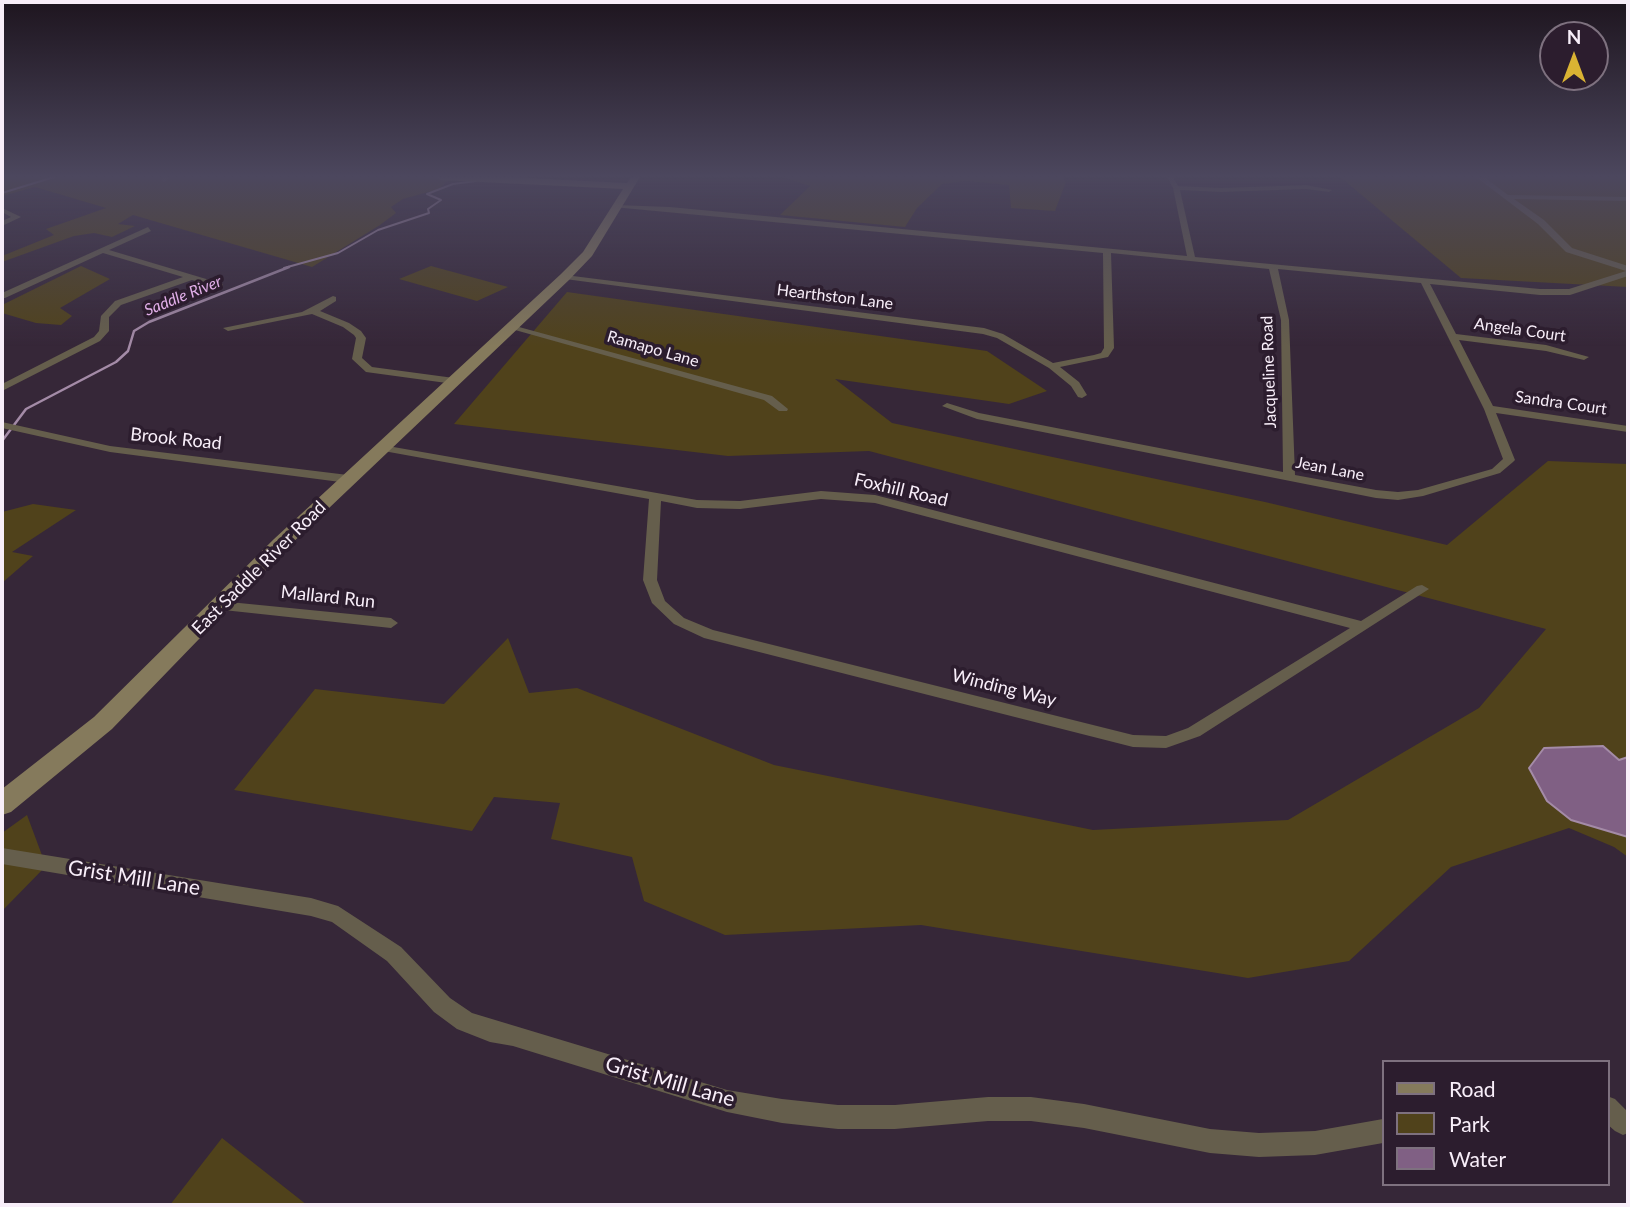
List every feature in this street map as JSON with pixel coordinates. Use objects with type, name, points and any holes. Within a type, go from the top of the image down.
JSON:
[{"type":"main road","name":"East Saddle River Road","points":[[2,804],[103,723],[348,480],[565,277],[588,254],[600,233]]},
{"type":"street","points":[[2,296],[139,233]]},
{"type":"street","points":[[930,233],[1561,293],[1628,271]]},
{"type":"street","points":[[1186,233],[1191,258]]},
{"type":"street","points":[[1552,233],[1569,250],[1628,271]]},
{"type":"street","points":[[102,250],[220,286]]},
{"type":"street","points":[[1052,366],[1105,355],[1109,348],[1107,250]]},
{"type":"street","name":"Jacqueline Road","points":[[1273,267],[1285,320],[1289,477]]},
{"type":"street","points":[[2,388],[97,339],[104,331],[105,316],[118,303],[192,277]]},
{"type":"street","name":"Hearthston Lane","points":[[565,277],[984,331],[1000,336],[1052,366],[1075,384],[1082,395]]},
{"type":"street","name":"Jean Lane","points":[[947,406],[977,416],[1289,477],[1398,496],[1419,493],[1496,471],[1508,460],[1489,409],[1424,282]]},
{"type":"street","points":[[228,328],[313,311],[333,299]]},
{"type":"street","points":[[313,311],[358,333],[361,338],[357,359],[369,370],[454,381]]},
{"type":"street","name":"Ramapo Lane","points":[[511,326],[768,398],[783,409]]},
{"type":"street","name":"Angela Court","points":[[1451,336],[1546,348],[1584,357]]},
{"type":"street","name":"Sandra Court","points":[[1489,409],[1628,429]]},
{"type":"street","name":"Brook Road","points":[[9,426],[110,449],[189,457],[348,480]]},
{"type":"street","name":"Foxhill Road","points":[[382,448],[720,505],[821,495],[875,499],[1362,626]]},
{"type":"street","name":"Winding Way","points":[[655,495],[650,580],[653,592],[667,612],[687,625],[709,634],[1133,741],[1166,742],[1194,732],[1422,589]]},
{"type":"street","name":"Mallard Run","points":[[219,606],[391,623]]},
{"type":"street","name":"Grist Mill Lane","points":[[2,856],[312,907],[338,915],[394,954],[442,1005],[465,1021],[490,1031],[513,1035],[727,1101],[838,1117],[895,1117],[988,1109],[1031,1110],[1084,1115],[1210,1142],[1259,1145],[1315,1143],[1382,1131]]},
{"type":"green space","points":[[52,233],[92,233],[74,236],[2,262],[2,256],[54,235]]},
{"type":"green space","points":[[95,233],[120,233],[112,237]]},
{"type":"green space","points":[[196,233],[367,233],[312,267]]},
{"type":"green space","points":[[1407,233],[1628,233],[1628,287],[1461,278]]},
{"type":"green space","points":[[81,266],[110,279],[60,308],[72,316],[61,325],[36,323],[2,313],[2,305]]},
{"type":"green space","points":[[431,266],[508,287],[477,301],[399,279]]},
{"type":"green space","points":[[567,292],[987,351],[1047,391],[1009,404],[835,379],[892,423],[1265,502],[1447,545],[1548,461],[1628,464],[1628,857],[1614,847],[1569,828],[1451,867],[1349,961],[1248,978],[921,925],[725,935],[644,901],[632,857],[551,839],[560,803],[494,797],[472,831],[234,790],[315,689],[444,704],[508,638],[529,693],[577,688],[774,765],[1093,830],[1288,820],[1479,708],[1546,629],[869,451],[728,456],[454,424]]},
{"type":"green space","points":[[33,504],[76,510],[12,552],[33,556],[2,583],[2,512]]},
{"type":"green space","points":[[27,815],[46,866],[2,911],[2,833]]},
{"type":"green space","points":[[222,1138],[307,1205],[170,1205]]},
{"type":"water","points":[[1603,746],[1619,760],[1628,757],[1628,837],[1571,820],[1547,801],[1529,768],[1544,748]]},
{"type":"waterway","name":"Saddle River","points":[[284,268],[338,253],[372,233]]},
{"type":"waterway","name":"Saddle River","points":[[2,441],[26,409],[116,362],[128,351],[134,331],[149,322],[289,267]]}]
